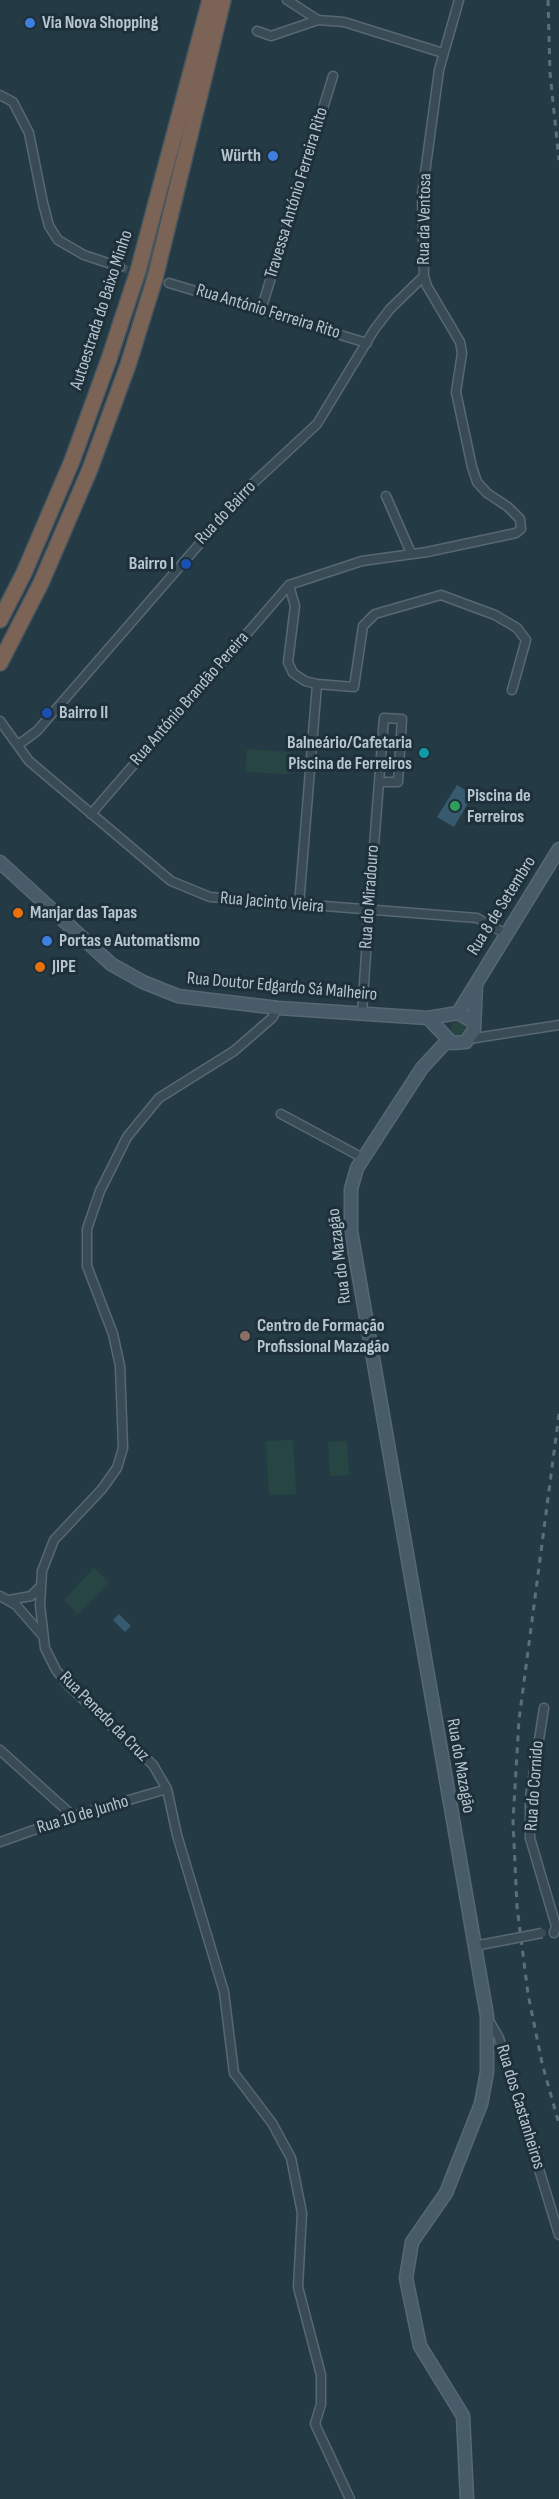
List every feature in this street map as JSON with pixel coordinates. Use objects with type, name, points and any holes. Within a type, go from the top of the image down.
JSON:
[{"type":"highway","name":"Autoestrada do Baixo Minho","points":[[0,620],[24,573],[72,461],[109,359],[138,271],[210,0]]},
{"type":"highway","points":[[0,663],[41,583],[90,469],[128,365],[155,278],[224,0]]},
{"type":"highway","points":[[184,165],[232,0]]},
{"type":"street","points":[[287,0],[318,20]]},
{"type":"street","name":"Rua da Ventosa","points":[[290,585],[362,561],[427,552],[516,532],[522,524],[508,507],[477,482],[471,467],[456,392],[462,353],[460,342],[427,286],[424,276],[422,195],[443,53],[459,0]]},
{"type":"street","points":[[257,31],[271,36],[318,20],[344,22],[443,53]]},
{"type":"street","name":"Travessa António Ferreira Rito","points":[[261,310],[333,76]]},
{"type":"street","points":[[0,95],[13,102],[29,133],[49,226],[58,240],[84,255],[120,267]]},
{"type":"street","name":"Rua do Bairro","points":[[18,745],[37,731],[248,488],[317,424],[390,309],[424,276]]},
{"type":"street","name":"Rua António Ferreira Rito","points":[[169,283],[367,342]]},
{"type":"street","points":[[386,496],[411,553]]},
{"type":"street","points":[[290,585],[295,606],[288,662],[292,672],[304,681],[354,687],[363,626],[375,614],[441,595],[495,615],[517,628],[526,640],[512,690]]},
{"type":"street","name":"Rua António Brandão Pereira","points":[[91,813],[290,585]]},
{"type":"street","points":[[299,905],[317,684]]},
{"type":"street","name":"Rua do Miradouro","points":[[362,1013],[369,910],[379,782],[384,718],[402,719],[398,782],[379,782]]},
{"type":"street","name":"Rua Jacinto Vieira","points":[[0,721],[29,761],[171,881],[210,897],[477,918],[506,934]]},
{"type":"street","name":"Rua 8 de Setembro","points":[[454,1014],[559,849]]},
{"type":"street","name":"Rua Doutor Edgardo Sá Malheiro","points":[[0,862],[111,964],[143,982],[178,996],[278,1008],[428,1018],[454,1014]]},
{"type":"street","name":"Rua 8 de Setembro","points":[[472,1021],[476,982]]},
{"type":"street","name":"Rua Penedo da Cruz","points":[[278,1008],[272,1018],[234,1051],[159,1098],[127,1137],[100,1191],[87,1229],[87,1266],[113,1334],[118,1357],[123,1448],[117,1468],[102,1489],[54,1540],[45,1560],[40,1587],[43,1637],[50,1658],[69,1686],[153,1765],[167,1789],[177,1835],[225,1992],[234,2073],[272,2123],[291,2158],[302,2213],[298,2287],[321,2375],[321,2404],[315,2424],[350,2499]]},
{"type":"street","points":[[446,1036],[444,1023],[454,1014],[472,1021],[474,1030],[470,1040]]},
{"type":"street","points":[[428,1018],[456,1044],[559,1025]]},
{"type":"street","name":"Rua do Mazagão","points":[[446,1036],[422,1068],[363,1158],[351,1189],[351,1231],[487,2016],[487,2072],[482,2104],[446,2193],[412,2242],[406,2278],[420,2346],[462,2416],[465,2431],[464,2488],[467,2499]]},
{"type":"street","points":[[281,1114],[363,1158]]},
{"type":"street","points":[[9,1600],[31,1596],[40,1587]]},
{"type":"street","points":[[0,1596],[9,1600],[43,1637]]},
{"type":"street","name":"Rua do Cornido","points":[[474,1946],[542,1933],[557,1936],[554,1916],[530,1839],[530,1797],[544,1708]]},
{"type":"street","points":[[0,1750],[73,1816]]},
{"type":"street","name":"Rua 10 de Junho","points":[[0,1842],[73,1816],[167,1789]]},
{"type":"street","name":"Rua dos Castanheiros","points":[[487,2016],[499,2038],[559,2235]]},
{"type":"green space","points":[[247,749],[290,752],[289,774],[245,772]]},
{"type":"green space","points":[[459,1021],[465,1023],[467,1029],[465,1035],[459,1037],[453,1035],[451,1029],[453,1023]]},
{"type":"green space","points":[[293,1440],[296,1494],[269,1495],[266,1441]]},
{"type":"green space","points":[[347,1441],[349,1475],[330,1476],[328,1442]]},
{"type":"green space","points":[[94,1568],[109,1582],[78,1614],[64,1600]]},
{"type":"water","name":"Piscina de Ferreiros","points":[[457,785],[473,795],[454,827],[437,817]]},
{"type":"water","points":[[119,1614],[131,1626],[125,1632],[113,1620]]},
{"type":"tunnel","points":[[120,267],[169,283]]},
{"type":"railway","points":[[548,0],[550,73],[559,160]]},
{"type":"railway","points":[[559,1414],[519,1720],[513,1821],[517,1907],[528,1994],[542,2063],[559,2124]]},
{"type":"place","name":"Via Nova Shopping","points":[[30,23]]},
{"type":"place","name":"Würth","points":[[273,156]]},
{"type":"place","name":"Bairro I","points":[[186,564]]},
{"type":"place","name":"Bairro II","points":[[47,713]]},
{"type":"place","name":"Balneário/Cafetaria Piscina de Ferreiros","points":[[424,753]]},
{"type":"place","name":"Piscina de Ferreiros","points":[[455,806]]},
{"type":"place","name":"Manjar das Tapas","points":[[18,913]]},
{"type":"place","name":"Portas e Automatismo","points":[[47,941]]},
{"type":"place","name":"JIPE","points":[[40,967]]},
{"type":"place","name":"Centro de Formação Profissional Mazagão","points":[[245,1336]]}]
